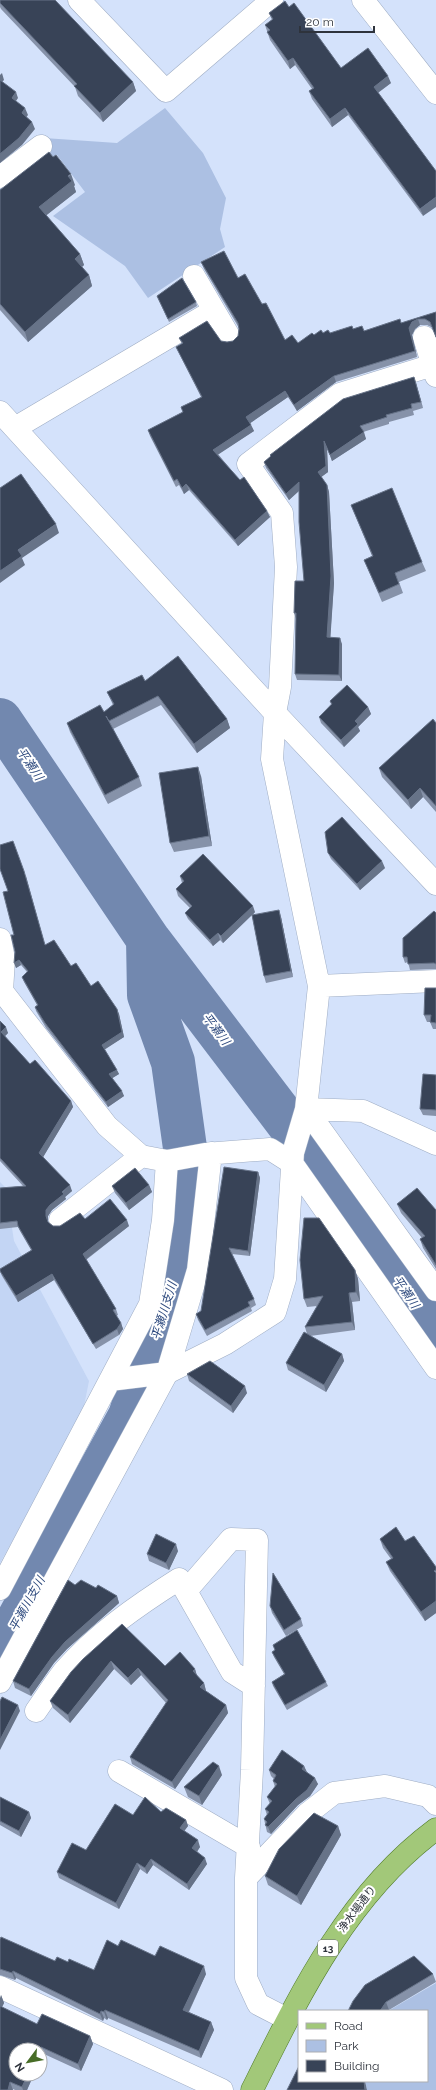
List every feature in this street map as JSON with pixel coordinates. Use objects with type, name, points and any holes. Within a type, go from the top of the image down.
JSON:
[{"type":"main road","name":"浄水場通り","points":[[252,2090],[287,2019],[324,1954],[371,1889],[398,1860],[436,1829]]},
{"type":"street","points":[[79,0],[166,91],[272,0]]},
{"type":"street","points":[[363,0],[436,93]]},
{"type":"street","points":[[3,170],[41,146]]},
{"type":"street","points":[[194,276],[213,311],[229,336]]},
{"type":"street","points":[[15,428],[213,311]]},
{"type":"street","points":[[110,1380],[167,1373],[224,1344],[275,1312],[285,1279],[293,1158],[304,1112],[319,986],[272,759],[275,713],[280,687],[286,567],[282,513],[248,464],[340,394],[435,371],[424,337]]},
{"type":"street","points":[[0,412],[275,713],[436,884]]},
{"type":"street","points":[[0,939],[4,959],[1,992],[107,1126],[140,1156],[167,1161],[208,1154],[270,1149],[293,1158],[436,1368]]},
{"type":"street","points":[[319,986],[436,981]]},
{"type":"street","points":[[304,1112],[363,1111],[436,1144]]},
{"type":"street","points":[[304,1112],[436,1290]]},
{"type":"street","points":[[0,1682],[167,1373],[198,1270],[208,1154]]},
{"type":"street","points":[[60,1220],[140,1156]]},
{"type":"street","points":[[0,1589],[150,1304],[163,1220],[167,1161]]},
{"type":"street","points":[[186,1591],[231,1539],[257,1540],[249,1847],[246,1878],[246,1978],[258,2004],[287,2019]]},
{"type":"street","points":[[36,1711],[64,1671],[102,1635],[136,1606],[179,1579],[232,1672],[254,1686]]},
{"type":"street","points":[[119,1771],[249,1847]]},
{"type":"street","points":[[246,1878],[307,1814],[334,1793],[385,1786],[428,1796],[436,1804]]},
{"type":"street","points":[[0,1987],[222,2090]]},
{"type":"shaded area","points":[[0,1182],[6,1188],[14,1241],[89,1381],[82,1416],[0,1563]]},
{"type":"green space","points":[[165,108],[203,153],[226,198],[220,229],[225,247],[148,298],[125,266],[53,216],[85,192],[57,155],[27,179],[44,138],[117,143]]},
{"type":"green space","points":[[436,1983],[436,2090],[367,2090],[365,2082],[428,2082],[428,2010],[390,2010]]},
{"type":"building","points":[[0,0],[55,0],[133,82],[100,113],[74,86],[77,84],[0,3]]},
{"type":"building","points":[[285,1],[289,7],[294,3],[341,68],[368,48],[388,76],[374,87],[436,171],[436,197],[420,209],[345,108],[330,119],[309,91],[314,88],[293,58],[288,61],[267,32],[270,30],[265,25],[273,19],[269,13]]},
{"type":"building","points":[[0,80],[16,92],[12,98],[25,108],[22,113],[32,122],[19,138],[0,154]]},
{"type":"building","points":[[49,152],[53,157],[56,155],[71,174],[68,176],[72,181],[39,207],[80,254],[75,259],[89,275],[25,332],[0,304],[0,190]]},
{"type":"building","points":[[224,251],[238,278],[245,274],[262,304],[266,303],[285,340],[292,335],[298,343],[312,333],[314,335],[321,330],[323,333],[328,330],[330,333],[352,326],[353,329],[362,326],[364,331],[400,319],[401,323],[436,312],[436,337],[430,322],[425,319],[418,319],[412,322],[409,328],[415,351],[334,376],[294,405],[285,391],[246,417],[251,425],[213,450],[240,480],[244,477],[267,511],[235,540],[186,484],[182,488],[177,479],[174,481],[148,430],[183,412],[181,407],[202,397],[176,347],[183,343],[179,338],[207,321],[221,341],[233,341],[238,336],[238,323],[201,262]]},
{"type":"building","points":[[182,278],[196,302],[168,319],[157,296]]},
{"type":"building","points":[[414,377],[421,402],[411,404],[412,408],[386,415],[387,417],[360,426],[364,432],[330,455],[324,441],[326,466],[318,472],[327,485],[331,576],[327,637],[340,638],[339,675],[295,674],[295,581],[304,581],[299,522],[299,482],[286,494],[264,462],[271,456],[270,455],[343,399]]},
{"type":"building","points":[[21,474],[56,524],[18,550],[22,556],[0,571],[0,488]]},
{"type":"building","points":[[392,488],[422,562],[395,573],[399,584],[379,593],[364,560],[373,556],[351,505]]},
{"type":"building","points":[[178,656],[227,719],[194,744],[158,696],[109,721],[106,716],[139,777],[105,795],[67,723],[100,705],[104,712],[114,704],[107,692],[142,675],[145,681]]},
{"type":"building","points":[[347,685],[368,707],[355,721],[358,724],[341,740],[319,717],[332,704],[330,701]]},
{"type":"building","points":[[433,719],[436,723],[436,806],[420,788],[408,800],[379,768]]},
{"type":"building","points":[[198,767],[209,836],[170,843],[159,773]]},
{"type":"building","points":[[342,817],[382,861],[357,884],[328,853],[325,832]]},
{"type":"building","points":[[13,841],[24,871],[45,945],[54,940],[71,966],[76,963],[91,986],[98,981],[117,1009],[122,1032],[102,1045],[117,1070],[109,1074],[122,1091],[106,1102],[45,1023],[35,1007],[38,1005],[22,977],[28,971],[19,960],[14,963],[15,952],[11,935],[14,935],[3,892],[8,891],[0,869],[0,845]]},
{"type":"building","points":[[203,854],[253,906],[221,936],[218,933],[210,940],[185,913],[192,906],[176,889],[184,881],[180,876]]},
{"type":"building","points":[[279,910],[291,971],[264,976],[252,915]]},
{"type":"building","points":[[434,911],[436,913],[436,964],[408,964],[407,957],[403,957],[403,938]]},
{"type":"building","points":[[425,988],[436,988],[436,1023],[430,1022],[431,1015],[424,1015]]},
{"type":"building","points":[[0,1021],[6,1027],[1,1032],[30,1064],[35,1060],[71,1101],[39,1153],[70,1185],[62,1192],[64,1194],[46,1210],[48,1222],[53,1226],[60,1226],[80,1213],[85,1219],[110,1199],[127,1220],[83,1254],[116,1309],[113,1310],[121,1323],[117,1329],[93,1344],[52,1274],[16,1296],[0,1271],[0,1269],[32,1250],[18,1226],[17,1221],[0,1223],[0,1188],[26,1186],[0,1158]]},
{"type":"building","points":[[423,1074],[436,1075],[436,1110],[420,1109]]},
{"type":"building","points":[[224,1167],[258,1172],[248,1251],[229,1248],[254,1299],[248,1302],[250,1306],[205,1330],[196,1314],[201,1311]]},
{"type":"building","points":[[135,1168],[149,1185],[126,1203],[112,1186]]},
{"type":"building","points":[[417,1188],[436,1210],[436,1265],[420,1239],[425,1236],[397,1204]]},
{"type":"building","points":[[304,1218],[319,1218],[355,1270],[356,1292],[349,1293],[352,1322],[305,1327],[323,1296],[304,1299],[300,1260]]},
{"type":"building","points":[[304,1332],[342,1354],[324,1385],[286,1363]]},
{"type":"building","points":[[210,1361],[245,1386],[231,1406],[187,1374]]},
{"type":"building","points":[[396,1527],[405,1541],[414,1536],[436,1567],[436,1570],[434,1571],[436,1573],[436,1601],[421,1612],[386,1562],[393,1558],[380,1539]]},
{"type":"building","points":[[156,1534],[176,1544],[166,1563],[147,1554]]},
{"type":"building","points":[[273,1573],[301,1619],[284,1630],[270,1606]]},
{"type":"building","points":[[68,1580],[75,1585],[81,1580],[96,1588],[98,1585],[117,1596],[65,1642],[29,1689],[13,1681]]},
{"type":"building","points":[[122,1624],[165,1666],[180,1652],[195,1669],[193,1671],[204,1683],[200,1687],[226,1705],[172,1782],[130,1757],[168,1700],[138,1668],[128,1678],[111,1661],[68,1715],[50,1701],[71,1672],[83,1659]]},
{"type":"building","points":[[297,1630],[326,1682],[285,1705],[272,1682],[285,1674],[272,1652],[275,1650],[273,1645]]},
{"type":"building","points":[[2,1697],[18,1705],[0,1740],[0,1701]]},
{"type":"building","points":[[282,1750],[304,1766],[302,1769],[315,1778],[307,1790],[268,1827],[265,1825],[267,1822],[264,1819],[269,1812],[265,1809],[272,1801],[267,1797],[277,1784],[273,1781],[276,1775],[269,1770]]},
{"type":"building","points":[[213,1762],[219,1766],[199,1796],[184,1787]]},
{"type":"building","points":[[0,1797],[29,1812],[19,1831],[0,1821]]},
{"type":"building","points":[[145,1797],[161,1812],[166,1808],[186,1820],[180,1828],[198,1840],[192,1848],[205,1858],[187,1884],[151,1859],[145,1868],[137,1863],[116,1903],[57,1872],[72,1843],[86,1850],[115,1804],[133,1815]]},
{"type":"building","points":[[314,1813],[338,1826],[297,1896],[265,1876],[279,1849]]},
{"type":"building","points":[[1,1937],[55,1961],[57,1957],[68,1962],[69,1959],[94,1970],[107,1940],[118,1946],[121,1940],[155,1956],[160,1946],[204,1966],[183,2010],[211,2022],[199,2051],[105,2010],[104,2012],[101,2011],[100,2014],[13,1971],[12,1973],[0,1969]]},
{"type":"building","points":[[414,1956],[433,1974],[386,2002],[381,2010],[348,2010],[353,2001],[365,1985]]},
{"type":"building","points":[[0,2006],[37,2024],[42,2014],[90,2036],[78,2064],[48,2050],[48,2042],[8,2042],[8,2082],[10,2082],[8,2090],[0,2090]]},
{"type":"building","points":[[298,2068],[298,2082],[364,2082],[365,2090],[287,2090]]},
{"type":"building","points":[[10,2082],[24,2082],[22,2087]]},
{"type":"waterway","name":"平瀬川","points":[[0,720],[148,939],[322,1168],[405,1294],[436,1336]]},
{"type":"waterway","name":"平瀬川支川","points":[[0,1653],[130,1416],[173,1283],[185,1203],[187,1178],[185,1148],[173,1062],[149,995],[148,939]]}]
